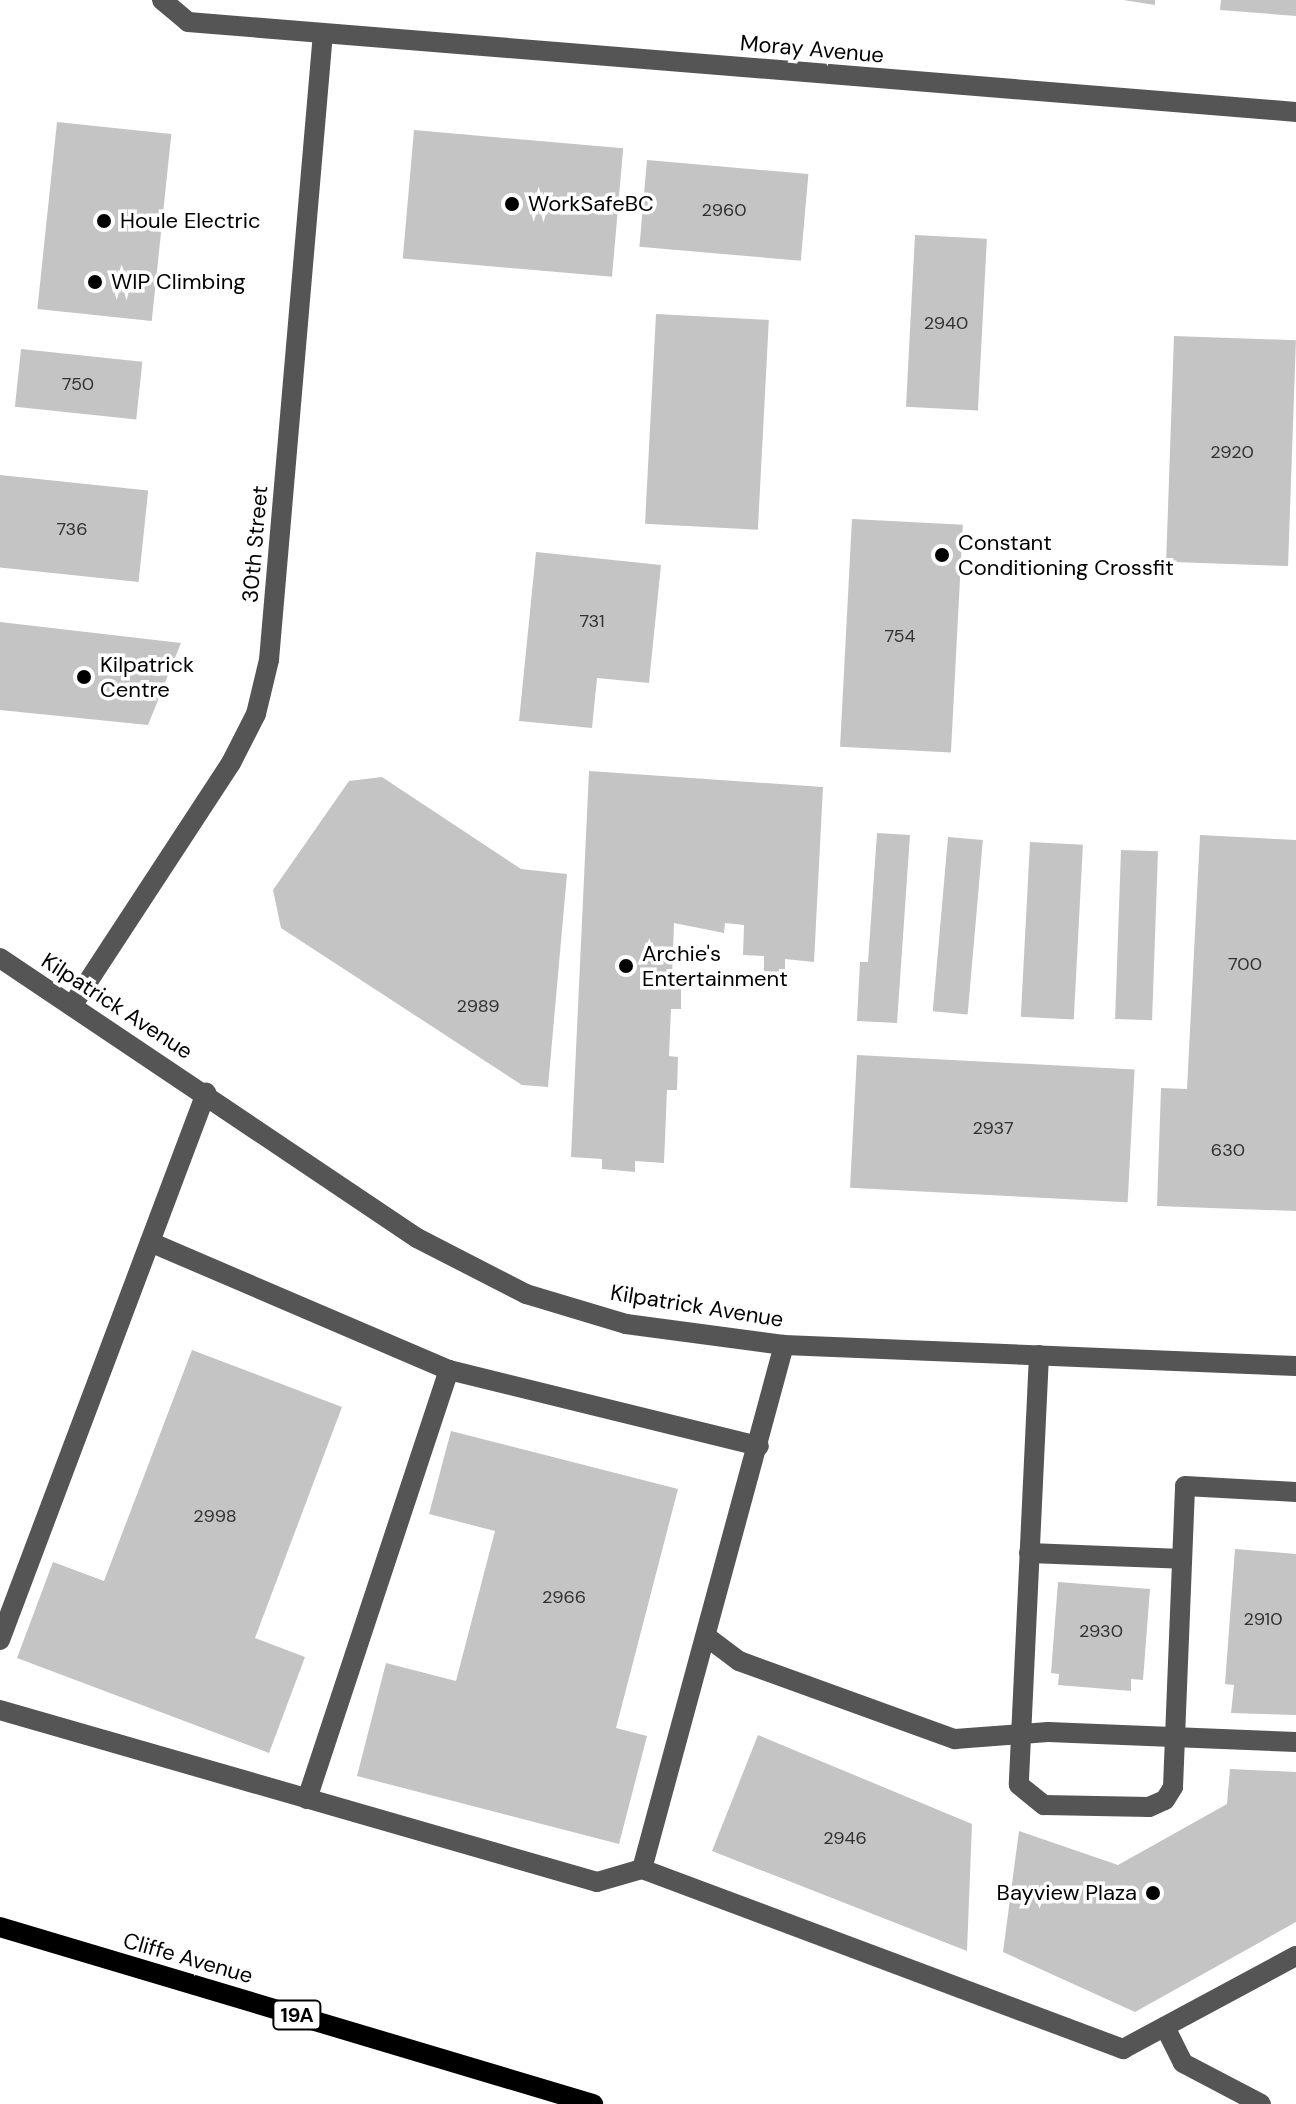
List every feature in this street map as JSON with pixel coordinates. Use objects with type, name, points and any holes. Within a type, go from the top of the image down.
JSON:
[{"type":"main road","name":"Cliffe Avenue","points":[[0,1927],[567,2100],[593,2104]]},
{"type":"street","name":"Moray Avenue","points":[[162,0],[188,22],[1296,112]]},
{"type":"street","name":"30th Street","points":[[72,1006],[231,763],[256,714],[269,660],[323,33]]},
{"type":"street","name":"Kilpatrick Avenue","points":[[0,958],[206,1093],[417,1238],[526,1294],[626,1324],[784,1345],[1296,1366]]},
{"type":"street","points":[[0,1640],[206,1093]]},
{"type":"street","points":[[150,1242],[449,1370],[759,1446]]},
{"type":"street","points":[[642,1869],[784,1345]]},
{"type":"street","points":[[1039,1355],[1019,1785],[1044,1805],[1149,1807],[1165,1800],[1173,1787],[1185,1486],[1296,1492]]},
{"type":"street","points":[[307,1799],[449,1370]]},
{"type":"street","points":[[1029,1553],[1182,1559]]},
{"type":"street","points":[[707,1637],[739,1661],[955,1739],[1021,1732],[1175,1734],[1296,1742]]},
{"type":"street","points":[[0,1710],[597,1882],[642,1869],[1123,2049],[1296,1956]]},
{"type":"street","points":[[1165,2027],[1183,2063],[1261,2104]]},
{"type":"building","points":[[1123,0],[1155,0],[1155,5]]},
{"type":"building","points":[[1221,0],[1296,0],[1296,16],[1220,10]]},
{"type":"building","name":"Houle Electric","points":[[57,122],[171,134],[152,321],[37,309]]},
{"type":"building","name":"WorkSafeBC","points":[[414,130],[623,148],[612,277],[403,259]]},
{"type":"building","points":[[647,160],[808,174],[801,261],[639,247]]},
{"type":"building","points":[[915,235],[987,239],[978,411],[906,407]]},
{"type":"building","points":[[656,314],[769,320],[758,530],[645,524]]},
{"type":"building","points":[[1174,336],[1296,340],[1288,566],[1166,562]]},
{"type":"building","points":[[21,349],[142,362],[136,419],[15,407]]},
{"type":"building","points":[[0,475],[148,491],[139,582],[0,568]]},
{"type":"building","points":[[852,519],[963,525],[951,752],[840,747]]},
{"type":"building","points":[[536,552],[661,565],[649,683],[597,678],[592,728],[519,721]]},
{"type":"building","name":"Kilpatrick Centre","points":[[0,622],[181,643],[148,725],[0,710]]},
{"type":"building","name":"Archie's Entertainment","points":[[589,771],[823,787],[814,962],[785,959],[785,974],[764,971],[764,956],[743,955],[744,925],[725,923],[724,933],[674,923],[672,977],[681,977],[681,1009],[671,1009],[669,1056],[678,1057],[677,1090],[667,1090],[664,1163],[635,1161],[635,1172],[602,1169],[602,1159],[571,1157]]},
{"type":"building","points":[[382,777],[521,869],[567,874],[548,1087],[522,1085],[281,928],[273,890],[349,781]]},
{"type":"building","points":[[877,833],[910,835],[897,1023],[857,1021],[860,962],[868,962]]},
{"type":"building","points":[[1200,835],[1296,840],[1296,1211],[1157,1206],[1161,1088],[1187,1089]]},
{"type":"building","points":[[948,837],[983,840],[968,1014],[933,1011]]},
{"type":"building","points":[[1030,842],[1083,845],[1074,1020],[1021,1017]]},
{"type":"building","points":[[1121,850],[1158,851],[1152,1020],[1115,1019]]},
{"type":"building","points":[[857,1055],[1135,1070],[1128,1202],[850,1188]]},
{"type":"building","points":[[192,1350],[342,1407],[255,1638],[305,1657],[269,1753],[17,1658],[53,1562],[104,1581]]},
{"type":"building","points":[[451,1431],[678,1489],[616,1728],[647,1736],[619,1844],[357,1776],[386,1663],[456,1681],[495,1531],[429,1514]]},
{"type":"building","points":[[1235,1549],[1296,1554],[1296,1715],[1231,1713],[1234,1685],[1225,1684]]},
{"type":"building","points":[[1058,1582],[1150,1589],[1143,1680],[1131,1679],[1131,1691],[1058,1685],[1059,1674],[1051,1673]]},
{"type":"building","points":[[758,1735],[972,1824],[967,1951],[712,1851]]},
{"type":"building","name":"Bayview Plaza","points":[[1230,1769],[1296,1772],[1296,1922],[1135,2012],[1003,1952],[1019,1831],[1118,1865],[1227,1804]]},
{"type":"place","name":"WorkSafeBC","points":[[512,204]]},
{"type":"place","name":"Houle Electric","points":[[104,221]]},
{"type":"place","name":"WIP Climbing","points":[[95,282]]},
{"type":"place","name":"Constant Conditioning Crossfit","points":[[942,555]]},
{"type":"place","name":"Kilpatrick Centre","points":[[84,677]]},
{"type":"place","name":"Archie's Entertainment","points":[[626,966]]},
{"type":"place","name":"Bayview Plaza","points":[[1153,1893]]}]
